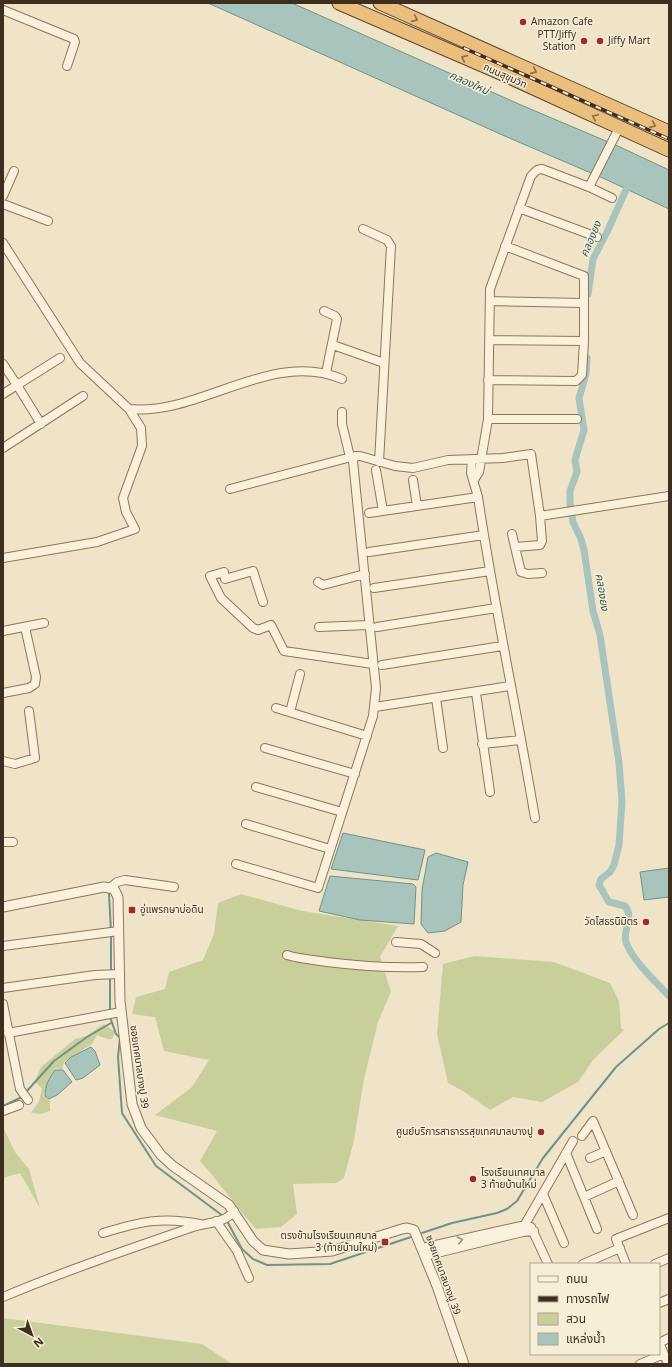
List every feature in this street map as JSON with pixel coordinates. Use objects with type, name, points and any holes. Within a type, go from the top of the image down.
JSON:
[{"type":"highway","name":"ถนนสุขุมวิท","points":[[339,3],[494,70],[617,132],[669,150]]},
{"type":"highway","name":"ถนนสุขุมวิท","points":[[380,3],[669,132]]},
{"type":"street","points":[[3,10],[74,40],[75,42],[67,66]]},
{"type":"street","points":[[590,184],[617,132]]},
{"type":"street","points":[[474,480],[479,472],[488,419],[491,283],[531,176],[537,170],[542,169],[590,184],[612,198]]},
{"type":"street","points":[[3,196],[14,170]]},
{"type":"street","points":[[3,204],[48,222]]},
{"type":"street","points":[[519,208],[597,237]]},
{"type":"street","points":[[363,229],[387,240],[391,246],[379,461],[383,511]]},
{"type":"street","points":[[3,243],[80,363],[129,409],[137,420],[142,434],[142,446],[136,466],[123,498],[126,512],[135,529],[98,542],[3,558]]},
{"type":"street","points":[[488,380],[576,381],[582,375],[584,341],[584,280],[582,274],[505,246]]},
{"type":"street","points":[[490,301],[584,303]]},
{"type":"street","points":[[324,311],[336,318],[333,345],[326,373]]},
{"type":"street","points":[[490,340],[584,341]]},
{"type":"street","points":[[333,345],[384,363]]},
{"type":"street","points":[[3,394],[60,358]]},
{"type":"street","points":[[3,364],[41,424]]},
{"type":"street","points":[[129,409],[149,410],[170,406],[287,372],[326,373],[342,379]]},
{"type":"street","points":[[3,448],[83,396]]},
{"type":"street","points":[[236,864],[318,888],[375,707],[376,688],[373,664],[373,626],[365,574],[353,457],[342,424],[342,412]]},
{"type":"street","points":[[488,419],[577,419]]},
{"type":"street","points":[[230,489],[360,456],[412,468],[448,460],[472,459],[483,454],[532,455],[542,544],[515,547]]},
{"type":"street","points":[[472,459],[471,474],[478,497],[502,646],[522,740],[534,818]]},
{"type":"street","points":[[413,480],[417,506]]},
{"type":"street","points":[[540,516],[669,496]]},
{"type":"street","points":[[369,514],[478,497]]},
{"type":"street","points":[[512,534],[521,572],[528,574],[542,573]]},
{"type":"street","points":[[369,552],[484,535]]},
{"type":"street","points":[[263,602],[253,571],[225,579],[224,572],[210,576],[221,598],[253,628],[258,630],[271,626],[284,651],[373,664]]},
{"type":"street","points":[[374,588],[490,571]]},
{"type":"street","points":[[318,582],[323,585],[365,574]]},
{"type":"street","points":[[318,627],[373,626],[496,608]]},
{"type":"street","points":[[3,631],[44,623]]},
{"type":"street","points":[[3,693],[29,688],[35,684],[36,677],[25,626]]},
{"type":"street","points":[[382,665],[502,646]]},
{"type":"street","points":[[290,712],[300,674]]},
{"type":"street","points":[[375,707],[476,693],[510,686]]},
{"type":"street","points":[[476,693],[482,744],[490,792]]},
{"type":"street","points":[[436,698],[443,748]]},
{"type":"street","points":[[276,708],[367,736]]},
{"type":"street","points":[[3,761],[15,764],[35,758],[29,711]]},
{"type":"street","points":[[482,744],[522,740]]},
{"type":"street","points":[[265,748],[354,774]]},
{"type":"street","points":[[256,787],[342,812]]},
{"type":"street","points":[[246,824],[330,849]]},
{"type":"street","points":[[3,842],[13,842]]},
{"type":"street","points":[[3,907],[104,887],[111,887],[120,881],[125,880],[174,887]]},
{"type":"street","name":"ซอยเทศบาลบางปู 39","points":[[111,887],[118,897],[114,932],[114,974],[117,1013],[132,1104],[141,1128],[152,1144],[173,1166],[221,1199],[226,1218],[257,1246],[270,1252],[289,1254],[332,1251],[407,1228],[416,1233],[464,1364]]},
{"type":"street","points":[[3,946],[114,932]]},
{"type":"street","points":[[396,942],[422,944],[435,953]]},
{"type":"street","points":[[288,955],[297,958],[345,964],[396,968],[423,967]]},
{"type":"street","points":[[3,988],[114,974]]},
{"type":"street","points":[[3,1004],[20,1090],[25,1097]]},
{"type":"street","points":[[8,1033],[117,1013]]},
{"type":"street","points":[[3,1111],[20,1105]]},
{"type":"street","points":[[582,1136],[593,1121],[633,1215]]},
{"type":"street","points":[[524,1226],[573,1141]]},
{"type":"street","points":[[590,1158],[606,1151]]},
{"type":"street","points":[[566,1153],[597,1229]]},
{"type":"street","points":[[584,1197],[619,1181]]},
{"type":"street","points":[[543,1194],[564,1243]]},
{"type":"street","points":[[3,1297],[84,1265],[201,1224],[226,1218],[237,1251],[249,1278]]},
{"type":"street","points":[[626,1263],[616,1240],[669,1218]]},
{"type":"street","points":[[103,1233],[155,1220],[179,1219],[201,1224]]},
{"type":"street","points":[[424,1252],[524,1226],[531,1227],[534,1231],[548,1263]]},
{"type":"street","points":[[424,1252],[534,1231]]},
{"type":"street","points":[[585,1263],[620,1248]]},
{"type":"street","points":[[657,1263],[669,1258]]},
{"type":"street","points":[[660,1344],[668,1364]]},
{"type":"street","points":[[640,1364],[664,1354]]},
{"type":"green space","points":[[241,894],[302,911],[398,926],[380,957],[391,992],[378,1022],[364,1079],[354,1140],[344,1178],[336,1183],[293,1184],[297,1214],[281,1227],[256,1229],[200,1161],[217,1131],[155,1115],[192,1087],[209,1060],[164,1051],[155,1017],[132,1014],[136,997],[165,989],[169,972],[203,960],[214,934],[218,903]]},
{"type":"green space","points":[[474,956],[554,962],[610,983],[619,1001],[621,1028],[624,1030],[594,1059],[578,1082],[542,1102],[513,1097],[490,1110],[463,1091],[448,1083],[437,1034],[443,964]]},
{"type":"green space","points":[[104,1024],[115,1032],[112,1039],[107,1039],[97,1035],[92,1044],[64,1062],[62,1069],[55,1068],[43,1095],[50,1101],[50,1111],[41,1114],[31,1113],[39,1101],[42,1089],[35,1081],[41,1067],[75,1039],[86,1036]]},
{"type":"green space","points":[[3,1127],[15,1152],[29,1169],[40,1208],[20,1173],[3,1178]]},
{"type":"green space","points":[[3,1318],[202,1344],[232,1364],[3,1364]]},
{"type":"water","name":"คลองใหม่","points":[[208,3],[292,3],[521,105],[620,147],[669,170],[669,209],[605,179],[507,137]]},
{"type":"water","points":[[343,833],[425,850],[418,880],[331,869]]},
{"type":"water","points":[[436,853],[468,862],[463,885],[461,922],[445,931],[428,933],[421,924],[422,890],[428,857]]},
{"type":"water","points":[[669,868],[669,897],[644,900],[640,872]]},
{"type":"water","points":[[330,876],[413,884],[416,887],[414,924],[360,920],[319,911]]},
{"type":"water","points":[[91,1047],[95,1051],[100,1065],[83,1078],[76,1080],[65,1063],[71,1057]]},
{"type":"water","points":[[55,1070],[63,1070],[72,1082],[57,1095],[49,1099],[45,1096],[46,1089],[49,1079]]},
{"type":"waterway","name":"คลองยง","points":[[588,294],[593,259],[630,181]]},
{"type":"waterway","name":"คลองยง","points":[[587,358],[586,374],[579,398],[584,430],[575,460],[577,472],[570,491],[570,503],[573,522],[581,539],[584,550],[593,611],[600,635],[619,763],[622,801],[619,845],[614,865],[610,872],[601,879],[599,885],[609,902],[625,906],[629,915],[625,937],[629,949],[633,956],[669,996]]},
{"type":"waterway","points":[[109,894],[111,931]]},
{"type":"waterway","points":[[111,935],[111,973]]},
{"type":"waterway","points":[[110,977],[110,1011]]},
{"type":"waterway","points":[[110,1017],[116,1034],[120,1038],[118,1057],[122,1113],[156,1166],[223,1216]]},
{"type":"waterway","points":[[26,1092],[54,1061],[87,1037],[111,1023]]},
{"type":"waterway","points":[[422,1233],[452,1223],[497,1213],[507,1209],[517,1201],[543,1158],[616,1067],[659,1029],[669,1023]]},
{"type":"waterway","points":[[3,1106],[22,1097]]},
{"type":"waterway","points":[[227,1221],[242,1249],[253,1259],[267,1265],[330,1264],[411,1237]]},
{"type":"railway","points":[[464,48],[669,139]]},
{"type":"place","name":"Amazon Cafe","points":[[523,22]]},
{"type":"place","name":"PTT/Jiffy Station","points":[[584,41]]},
{"type":"place","name":"Jiffy Mart","points":[[600,41]]},
{"type":"place","name":"อู่แพรกษาบ่อดิน","points":[[132,910]]},
{"type":"place","name":"วัดโสธรนิมิตร","points":[[646,922]]},
{"type":"place","name":"ศูนย์บริการสาธารรสุขเทศบาลบางปู","points":[[541,1132]]},
{"type":"place","name":"โรงเรียนเทศบาล 3 ท้ายบ้านใหม่","points":[[473,1179]]},
{"type":"place","name":"ตรงข้ามโรงเรียนเทศบาล 3 (ท้ายบ้านใหม่)","points":[[385,1242]]}]
